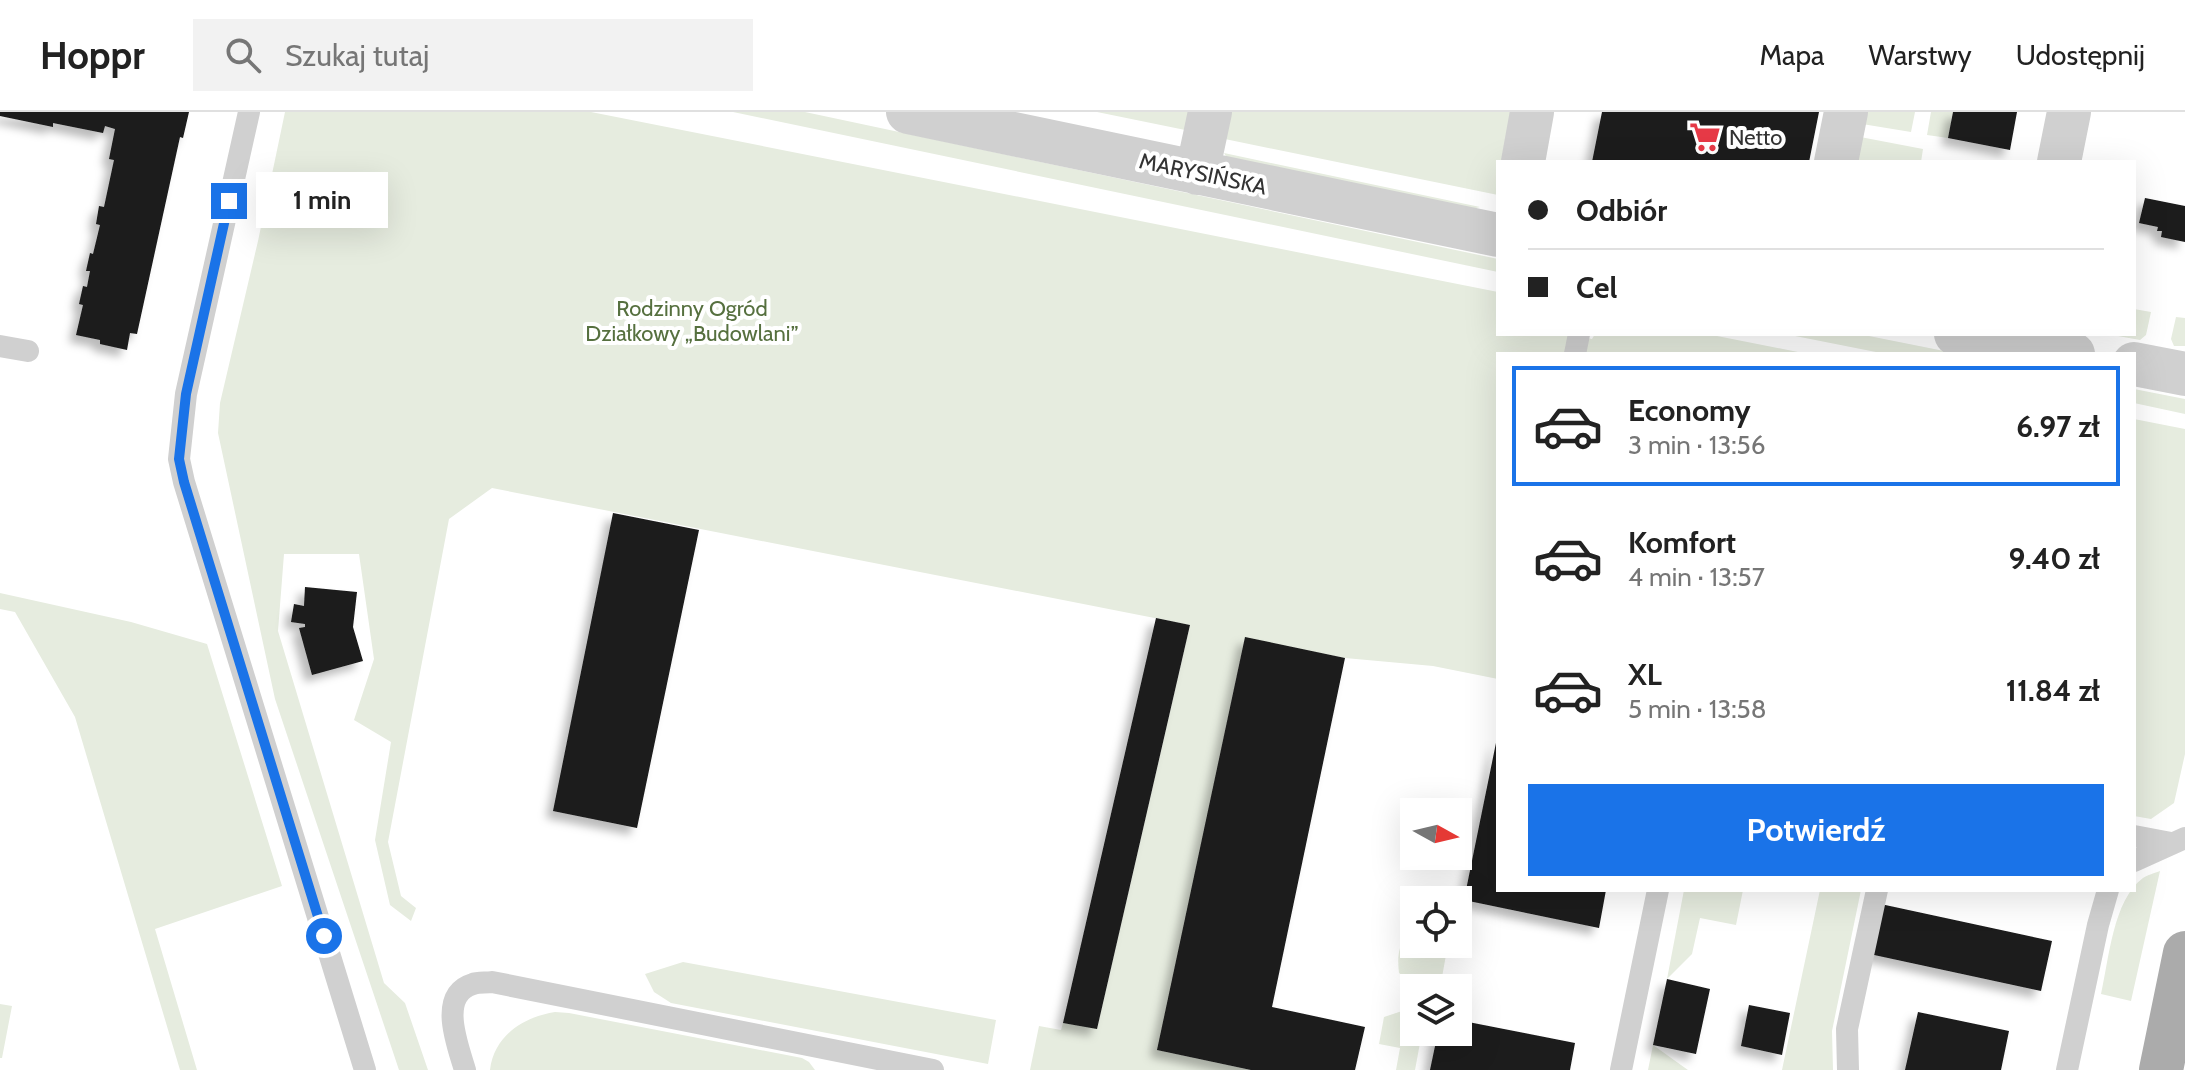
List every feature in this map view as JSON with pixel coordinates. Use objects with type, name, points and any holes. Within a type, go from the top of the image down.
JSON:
[{"type":"main road","points":[[2161,1070],[2185,953]]},
{"type":"street","name":"MARYSIŃSKA","points":[[908,112],[1496,235]]},
{"type":"street","points":[[1197,173],[1210,112]]},
{"type":"street","points":[[1523,160],[1532,112]]},
{"type":"street","points":[[1836,160],[1846,112]]},
{"type":"street","points":[[2059,160],[2069,112]]},
{"type":"street","points":[[1979,336],[2025,340],[2066,352]]},
{"type":"street","points":[[2136,364],[2185,374]]},
{"type":"lane","points":[[249,112],[186,394],[179,459],[365,1070]]},
{"type":"lane","points":[[0,346],[28,351]]},
{"type":"lane","points":[[2136,853],[2178,840]]},
{"type":"lane","points":[[1621,1070],[1658,892]]},
{"type":"lane","points":[[1848,1070],[1847,1029],[1877,892]]},
{"type":"lane","points":[[2067,1070],[2107,892]]},
{"type":"lane","points":[[465,1070],[450,1015],[460,991],[472,984],[492,982],[933,1070]]},
{"type":"green space","name":"Rodzinny Ogród Działkowy „Budowlani”","points":[[285,112],[591,112],[1496,292],[1496,336],[1578,336],[1592,339],[1594,336],[1717,336],[1798,352],[1496,352],[1496,679],[1433,666],[1345,658],[1245,638],[1158,1050],[1251,1070],[1030,1070],[1039,1026],[1061,1030],[1063,1023],[1097,1028],[1190,625],[492,488],[449,519],[388,842],[401,896],[416,908],[411,921],[390,905],[375,840],[391,742],[354,720],[374,659],[359,554],[284,554],[278,631],[384,983],[405,1003],[428,1070],[399,1070],[275,699],[218,433],[220,403]]},
{"type":"green space","points":[[733,112],[805,112],[1496,259],[1496,272]]},
{"type":"green space","points":[[1097,112],[1199,112],[1195,132]]},
{"type":"green space","points":[[1225,112],[1516,112],[1507,160],[1496,160],[1496,195],[1220,138]]},
{"type":"green space","points":[[1858,112],[1915,112],[1911,132],[1856,123]]},
{"type":"green space","points":[[1931,112],[1953,112],[1948,138],[1927,135]]},
{"type":"green space","points":[[1855,136],[1923,149],[1921,160],[1850,160]]},
{"type":"green space","points":[[1224,153],[1480,207],[1468,210],[1229,161]]},
{"type":"green space","points":[[2136,309],[2151,312],[2146,335],[2140,340],[2118,336],[2136,336]]},
{"type":"green space","points":[[2176,317],[2185,318],[2185,346],[2174,346],[2171,339]]},
{"type":"green space","points":[[1795,336],[1869,336],[1949,352],[1876,352]]},
{"type":"green space","points":[[2136,389],[2185,399],[2185,414],[2136,403]]},
{"type":"green space","points":[[2136,419],[2185,429],[2185,754],[2174,803],[2151,819],[2136,816]]},
{"type":"green space","points":[[0,593],[131,622],[207,644],[282,886],[155,929],[197,1070],[180,1070],[75,717],[15,612],[0,609]]},
{"type":"green space","points":[[2160,871],[2131,1001],[2101,994],[2119,915],[2125,900],[2130,892],[2136,892],[2136,885],[2143,878]]},
{"type":"green space","points":[[1684,892],[1743,892],[1736,925],[1700,918],[1692,954],[1667,979]]},
{"type":"green space","points":[[1820,892],[1861,892],[1832,1031],[1833,1070],[1782,1070]]},
{"type":"green space","points":[[1400,949],[1400,958],[1445,958],[1443,974],[1400,974],[1398,961]]},
{"type":"green space","points":[[683,962],[996,1020],[988,1064],[671,1003],[654,992],[645,974]]},
{"type":"green space","points":[[0,1004],[12,1006],[2,1058],[0,1058]]},
{"type":"green space","points":[[555,1012],[802,1058],[815,1070],[490,1070],[497,1047],[512,1030],[532,1018]]},
{"type":"green space","points":[[1400,1012],[1400,1046],[1419,1046],[1415,1070],[1396,1070],[1400,1048],[1379,1044],[1384,1017]]},
{"type":"green space","points":[[1653,1045],[1688,1070],[1648,1070]]},
{"type":"building","points":[[0,112],[189,112],[183,138],[180,137],[137,334],[130,333],[127,350],[76,335],[83,305],[79,304],[90,271],[86,271],[100,225],[96,224],[99,206],[104,207],[114,160],[109,159],[115,129],[105,126],[103,133],[53,123],[53,127],[0,116]]},
{"type":"building","name":"Netto","points":[[1602,112],[1819,112],[1809,160],[1592,160]]},
{"type":"building","points":[[1953,112],[2017,112],[2010,150],[1948,138]]},
{"type":"building","points":[[2145,198],[2185,206],[2185,242],[2161,237],[2162,231],[2157,231],[2158,227],[2139,223]]},
{"type":"building","points":[[613,513],[699,530],[637,828],[553,811]]},
{"type":"building","points":[[305,587],[357,592],[353,627],[363,661],[312,675],[299,628],[305,627],[305,624],[291,622],[294,604],[304,606]]},
{"type":"building","points":[[1156,618],[1190,625],[1097,1029],[1063,1023]]},
{"type":"building","points":[[1245,637],[1345,658],[1272,1007],[1365,1027],[1355,1070],[1251,1070],[1157,1050]]},
{"type":"building","points":[[1496,743],[1496,892],[1606,892],[1599,928],[1472,902],[1472,886],[1467,886]]},
{"type":"building","points":[[1876,903],[2052,941],[2041,991],[1865,953]]},
{"type":"building","points":[[1667,979],[1710,989],[1696,1054],[1653,1045]]},
{"type":"building","points":[[1749,1005],[1790,1013],[1782,1055],[1741,1046]]},
{"type":"building","points":[[1918,1012],[2009,1031],[2001,1070],[1905,1070]]},
{"type":"building","points":[[1472,1023],[1575,1043],[1570,1070],[1430,1070],[1435,1046],[1472,1046]]},
{"type":"place","name":"Netto","points":[[1705,137]]},
{"type":"route","points":[[229,201],[186,394],[179,459],[324,936]]}]
